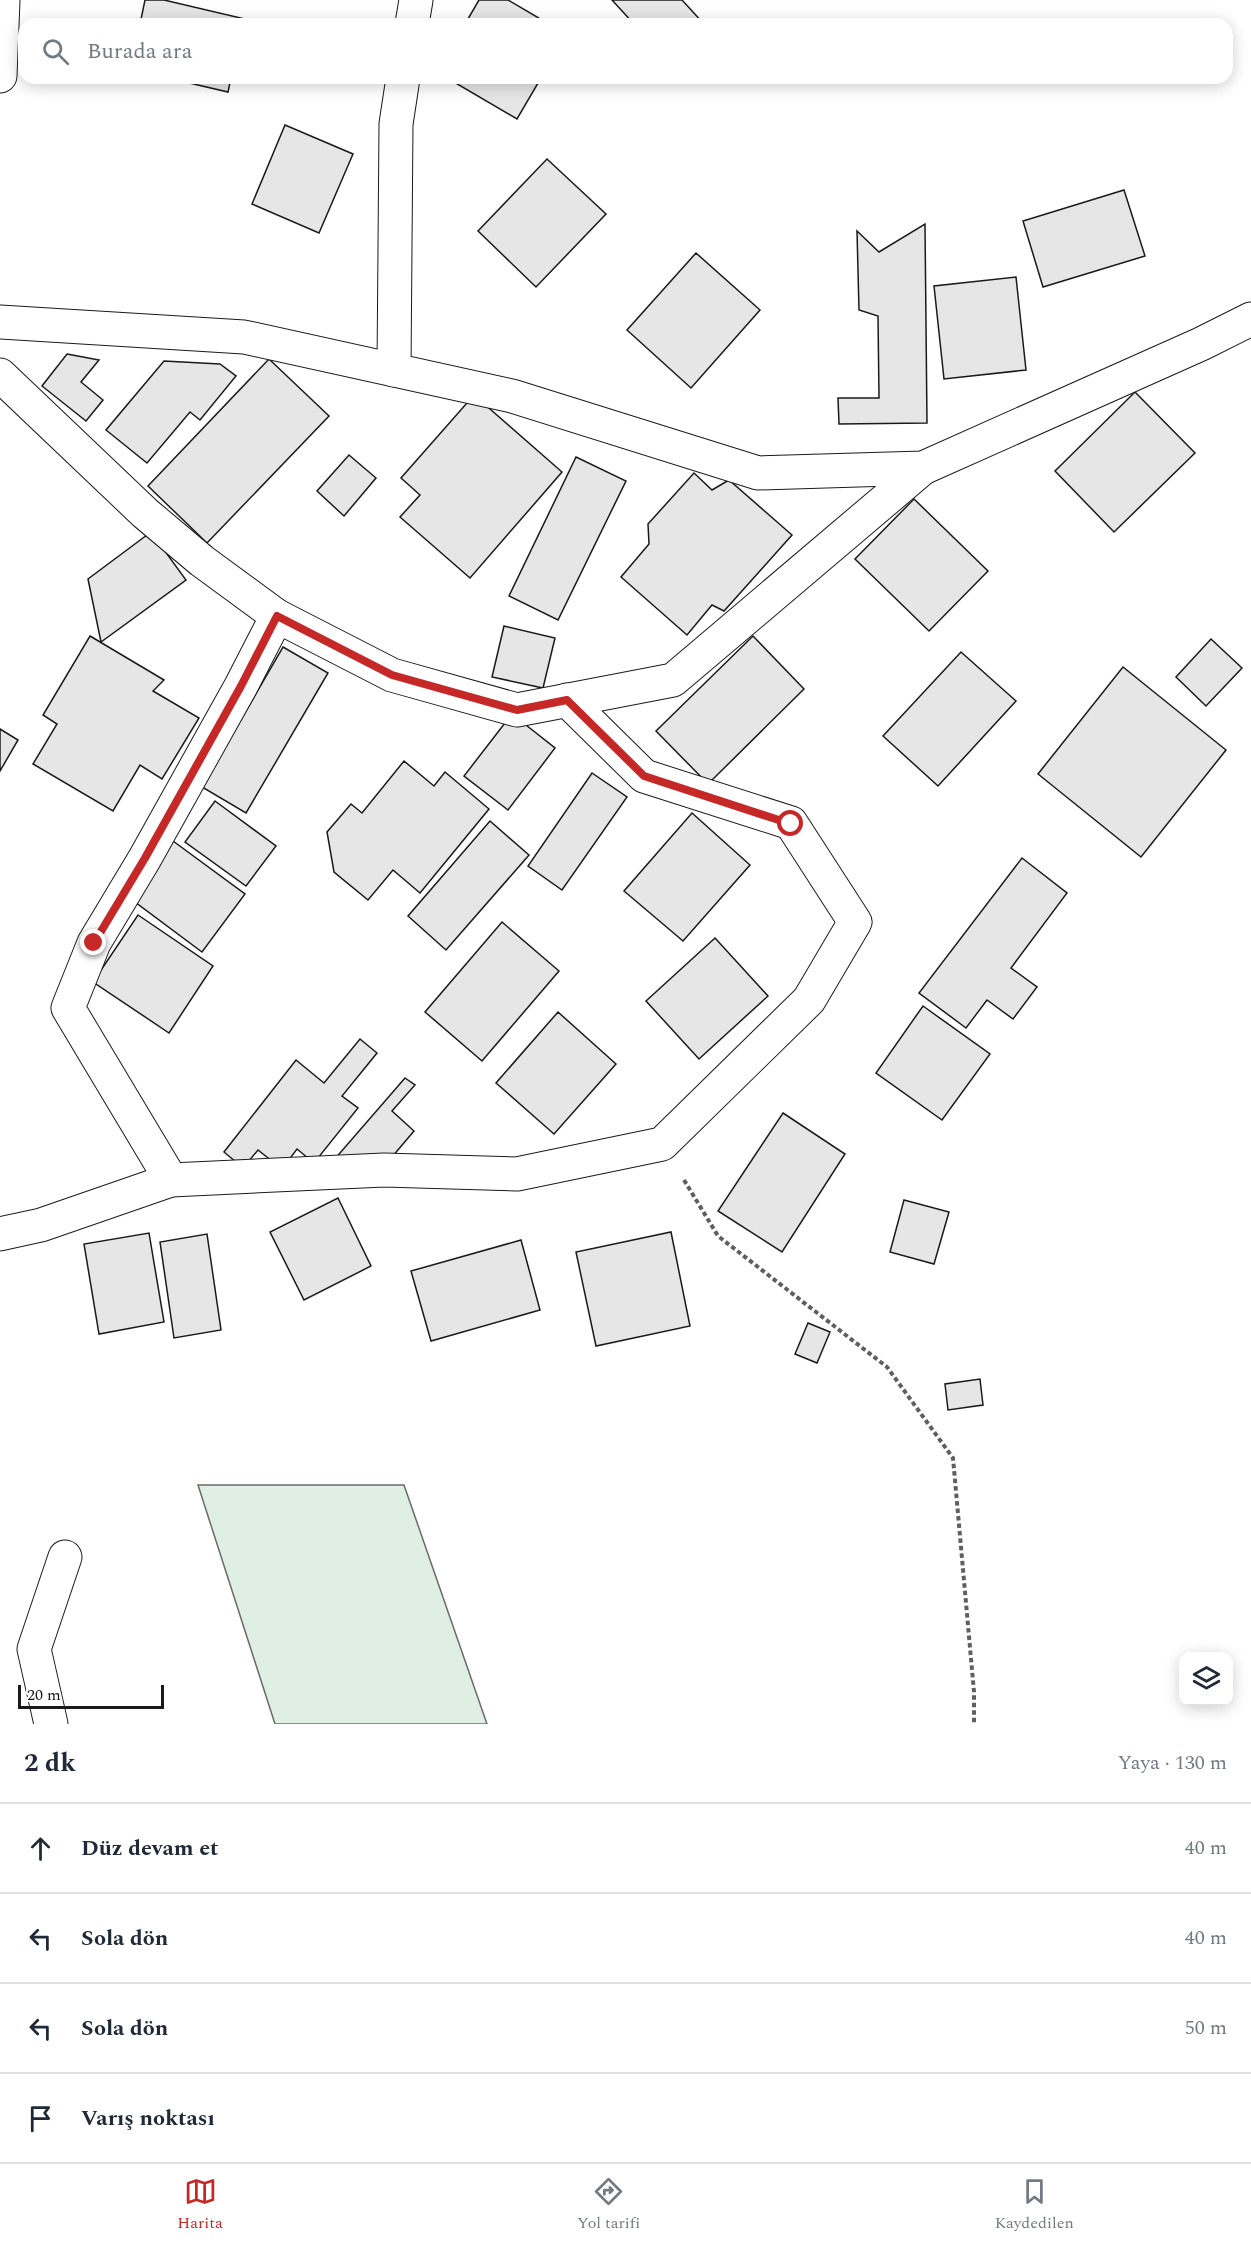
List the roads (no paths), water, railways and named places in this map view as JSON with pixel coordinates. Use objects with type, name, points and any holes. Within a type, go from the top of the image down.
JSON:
[{"type":"street","points":[[0,76],[3,0]]},
{"type":"street","points":[[413,18],[416,0]]},
{"type":"street","points":[[394,370],[396,124],[402,84]]},
{"type":"street","points":[[0,375],[145,513],[202,561],[277,616],[392,675],[517,710],[673,680],[923,468],[1201,344],[1251,319]]},
{"type":"street","points":[[0,322],[244,337],[512,396],[758,473],[923,468]]},
{"type":"street","points":[[171,1180],[68,1008],[94,943],[145,858],[230,706],[277,616]]},
{"type":"street","points":[[0,1234],[41,1225],[171,1180],[384,1170],[517,1174],[662,1144],[809,1000],[855,922],[791,824],[644,776],[567,700]]},
{"type":"street","points":[[51,1724],[34,1649],[65,1557]]}]
